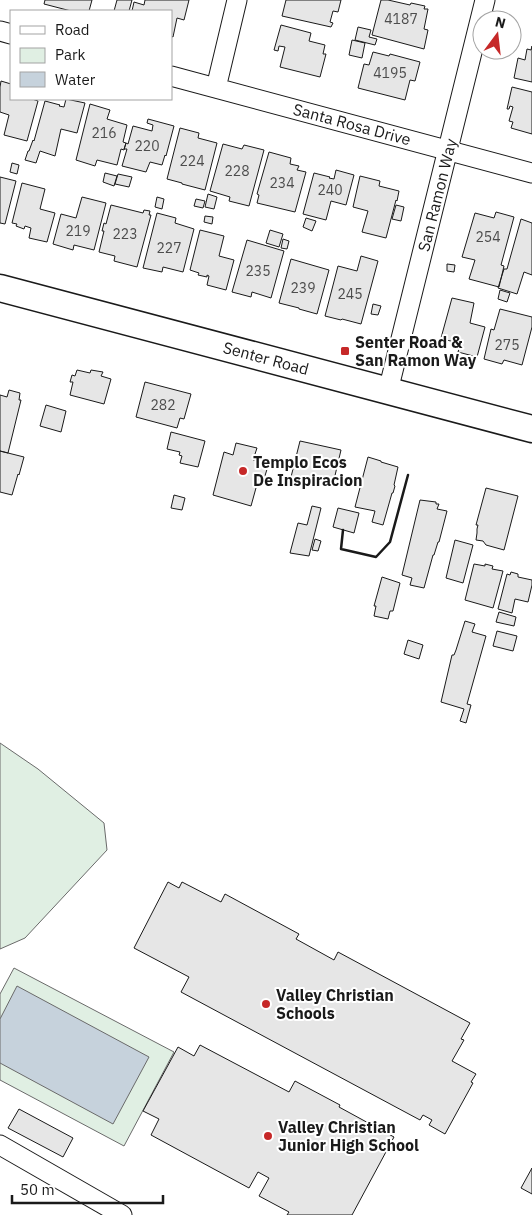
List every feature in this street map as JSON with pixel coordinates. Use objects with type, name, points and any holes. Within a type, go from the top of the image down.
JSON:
[{"type":"main road","name":"Senter Road","points":[[0,288],[532,429]]},
{"type":"street","points":[[216,88],[237,0]]},
{"type":"street","name":"San Ramon Way","points":[[388,390],[485,0]]},
{"type":"street","name":"Santa Rosa Drive","points":[[172,76],[532,173]]},
{"type":"street","points":[[0,1145],[122,1215]]},
{"type":"green space","points":[[0,743],[38,769],[104,823],[107,850],[25,938],[0,949]]},
{"type":"green space","points":[[14,968],[174,1052],[124,1146],[0,1080],[0,994]]},
{"type":"water","points":[[17,986],[149,1057],[113,1124],[0,1063],[0,1019]]},
{"type":"building","points":[[45,0],[92,0],[89,10],[67,10],[44,4]]},
{"type":"building","points":[[117,0],[132,0],[129,10],[114,10]]},
{"type":"building","points":[[145,0],[189,0],[184,20],[177,18],[173,37],[172,10],[132,10],[134,2],[144,5]]},
{"type":"building","points":[[286,0],[341,0],[338,12],[333,11],[330,22],[333,23],[331,27],[282,16]]},
{"type":"building","points":[[381,0],[410,5],[411,3],[425,6],[424,9],[428,9],[424,29],[428,30],[424,49],[372,35]]},
{"type":"building","points":[[281,25],[311,33],[309,41],[325,45],[323,54],[326,54],[320,77],[280,67],[285,47],[279,46],[278,51],[274,50]]},
{"type":"building","points":[[358,27],[371,30],[369,37],[377,39],[375,45],[355,40]]},
{"type":"building","points":[[352,40],[365,43],[362,58],[349,55]]},
{"type":"building","points":[[532,46],[532,82],[514,78],[518,60],[525,60],[527,49],[531,50]]},
{"type":"building","points":[[373,52],[389,56],[390,54],[420,62],[415,81],[410,80],[405,100],[358,88],[364,64],[369,65]]},
{"type":"building","points":[[1,81],[10,84],[10,100],[38,101],[27,141],[4,135],[9,115],[0,112]]},
{"type":"building","points":[[512,87],[532,92],[532,134],[511,128],[513,122],[509,121],[513,107],[510,106],[507,109]]},
{"type":"building","points":[[66,100],[85,103],[77,133],[61,129],[55,156],[40,151],[36,163],[25,160],[34,141],[45,101],[64,107]]},
{"type":"building","points":[[90,104],[110,110],[107,119],[127,125],[123,142],[126,143],[124,150],[121,149],[117,165],[97,160],[95,166],[76,160]]},
{"type":"building","points":[[148,119],[174,126],[162,165],[150,162],[146,172],[122,166],[127,149],[124,149],[126,143],[128,144],[133,126],[152,131],[153,125],[147,123]]},
{"type":"building","points":[[180,128],[199,133],[198,138],[217,143],[205,190],[167,179]]},
{"type":"building","points":[[223,144],[242,149],[244,145],[264,150],[249,206],[229,201],[230,197],[210,191]]},
{"type":"building","points":[[269,152],[291,158],[290,164],[299,166],[297,170],[306,172],[295,212],[257,203],[259,195],[257,194]]},
{"type":"building","points":[[12,163],[19,165],[17,174],[10,172]]},
{"type":"building","points":[[336,170],[354,175],[346,205],[331,201],[326,220],[303,214],[314,173],[334,179]]},
{"type":"building","points":[[105,173],[117,176],[114,186],[103,182]]},
{"type":"building","points":[[118,174],[132,177],[129,187],[115,184]]},
{"type":"building","points":[[360,176],[380,181],[379,186],[399,191],[386,238],[362,232],[368,211],[353,207]]},
{"type":"building","points":[[0,177],[16,181],[5,224],[0,223]]},
{"type":"building","points":[[22,183],[45,189],[40,209],[55,213],[47,242],[29,238],[31,228],[25,226],[24,229],[12,223]]},
{"type":"building","points":[[208,194],[217,197],[214,209],[205,207]]},
{"type":"building","points":[[82,197],[106,203],[94,250],[74,245],[73,250],[53,244],[61,214],[76,218]]},
{"type":"building","points":[[157,197],[164,199],[162,209],[155,207]]},
{"type":"building","points":[[196,199],[205,201],[203,208],[194,206]]},
{"type":"building","points":[[111,205],[143,213],[144,210],[150,211],[149,215],[151,215],[137,267],[114,261],[115,256],[99,252],[104,223],[106,224]]},
{"type":"building","points":[[396,205],[404,207],[401,221],[392,219]]},
{"type":"building","points":[[496,212],[514,217],[501,265],[504,266],[499,287],[469,279],[475,260],[462,257],[475,213],[494,218]]},
{"type":"building","points":[[157,213],[176,218],[175,223],[194,229],[183,272],[163,267],[162,272],[143,268]]},
{"type":"building","points":[[205,216],[213,217],[212,224],[204,222]]},
{"type":"building","points":[[306,218],[316,221],[312,231],[303,227]]},
{"type":"building","points":[[521,219],[532,223],[532,275],[524,272],[517,294],[498,288],[504,269],[507,269]]},
{"type":"building","points":[[200,230],[224,236],[219,256],[234,260],[226,290],[207,285],[209,276],[198,275],[199,273],[190,270]]},
{"type":"building","points":[[270,230],[283,234],[279,247],[266,243]]},
{"type":"building","points":[[283,239],[289,241],[287,249],[281,248]]},
{"type":"building","points":[[247,240],[284,251],[271,298],[252,292],[251,297],[232,292]]},
{"type":"building","points":[[361,256],[378,261],[361,324],[325,316],[338,266],[357,271]]},
{"type":"building","points":[[291,259],[329,270],[317,314],[279,303]]},
{"type":"building","points":[[447,264],[455,265],[454,272],[447,271]]},
{"type":"building","points":[[500,290],[510,293],[507,302],[498,299]]},
{"type":"building","points":[[452,298],[474,303],[470,323],[485,327],[477,357],[458,352],[461,342],[441,338]]},
{"type":"building","points":[[373,304],[381,306],[378,315],[371,314]]},
{"type":"building","points":[[500,309],[532,317],[532,327],[522,365],[504,360],[502,364],[484,359],[491,329],[494,330]]},
{"type":"building","points":[[77,370],[90,373],[91,370],[103,372],[101,376],[111,379],[104,404],[70,395],[73,382],[70,382],[72,375],[75,376]]},
{"type":"building","points":[[145,382],[191,394],[184,419],[180,418],[177,428],[136,417]]},
{"type":"building","points":[[9,390],[20,393],[19,400],[21,400],[8,453],[0,451],[0,395],[7,397]]},
{"type":"building","points":[[46,405],[66,411],[61,432],[40,426]]},
{"type":"building","points":[[171,432],[205,441],[198,467],[180,463],[182,456],[179,455],[180,452],[167,449]]},
{"type":"building","points":[[300,441],[341,450],[333,484],[321,481],[320,484],[291,477]]},
{"type":"building","name":"Templo Ecos De Inspiracion","points":[[236,443],[257,448],[253,460],[263,462],[262,464],[268,466],[264,479],[259,477],[251,506],[213,495],[224,452],[233,455]]},
{"type":"building","points":[[0,451],[24,457],[12,495],[0,492]]},
{"type":"building","points":[[368,457],[398,467],[395,486],[383,525],[372,522],[375,511],[355,507]]},
{"type":"building","points":[[486,488],[518,496],[504,550],[476,540],[478,525],[476,525]]},
{"type":"building","points":[[174,495],[185,498],[182,510],[171,508]]},
{"type":"building","points":[[420,500],[436,502],[436,504],[439,504],[437,509],[447,511],[424,588],[410,585],[412,578],[402,575]]},
{"type":"building","points":[[312,506],[321,508],[309,556],[290,553],[298,523],[307,525]]},
{"type":"building","points":[[338,508],[359,513],[354,533],[333,527]]},
{"type":"building","points":[[315,539],[321,541],[318,551],[312,550]]},
{"type":"building","points":[[455,540],[473,545],[463,583],[446,578]]},
{"type":"building","points":[[474,564],[485,566],[485,564],[493,566],[492,569],[503,571],[493,608],[465,600]]},
{"type":"building","points":[[511,572],[518,574],[518,577],[532,580],[528,602],[515,599],[512,613],[498,609],[507,574],[510,575]]},
{"type":"building","points":[[382,577],[400,583],[393,611],[390,611],[388,619],[374,616],[376,606],[374,606]]},
{"type":"building","points":[[499,612],[516,617],[514,626],[496,622]]},
{"type":"building","points":[[465,621],[475,624],[472,632],[486,636],[467,704],[471,705],[466,723],[460,721],[464,709],[441,702],[452,655],[454,655],[456,650]]},
{"type":"building","points":[[497,631],[517,636],[513,651],[493,646]]},
{"type":"building","points":[[408,640],[423,645],[419,659],[404,654]]},
{"type":"building","points":[[168,882],[179,888],[182,882],[221,902],[225,894],[299,934],[296,939],[334,960],[338,952],[470,1023],[461,1039],[464,1040],[452,1061],[476,1074],[445,1134],[429,1125],[432,1120],[423,1115],[420,1120],[181,992],[189,977],[134,948]]},
{"type":"building","points":[[200,1045],[289,1092],[295,1081],[394,1137],[352,1215],[287,1215],[289,1212],[259,1196],[269,1178],[258,1172],[249,1188],[151,1135],[159,1119],[143,1111],[178,1047],[194,1056]]},
{"type":"building","points":[[19,1109],[73,1138],[63,1157],[8,1128]]},
{"type":"building","points":[[532,1168],[532,1194],[521,1188]]},
{"type":"wall","points":[[343,530],[341,549],[376,557],[390,542],[408,475]]},
{"type":"place","name":"Senter Road & San Ramon Way","points":[[345,351]]},
{"type":"place","name":"Templo Ecos De Inspiracion","points":[[243,471]]},
{"type":"place","name":"Valley Christian Schools","points":[[266,1004]]},
{"type":"place","name":"Valley Christian Junior High School","points":[[268,1136]]}]
